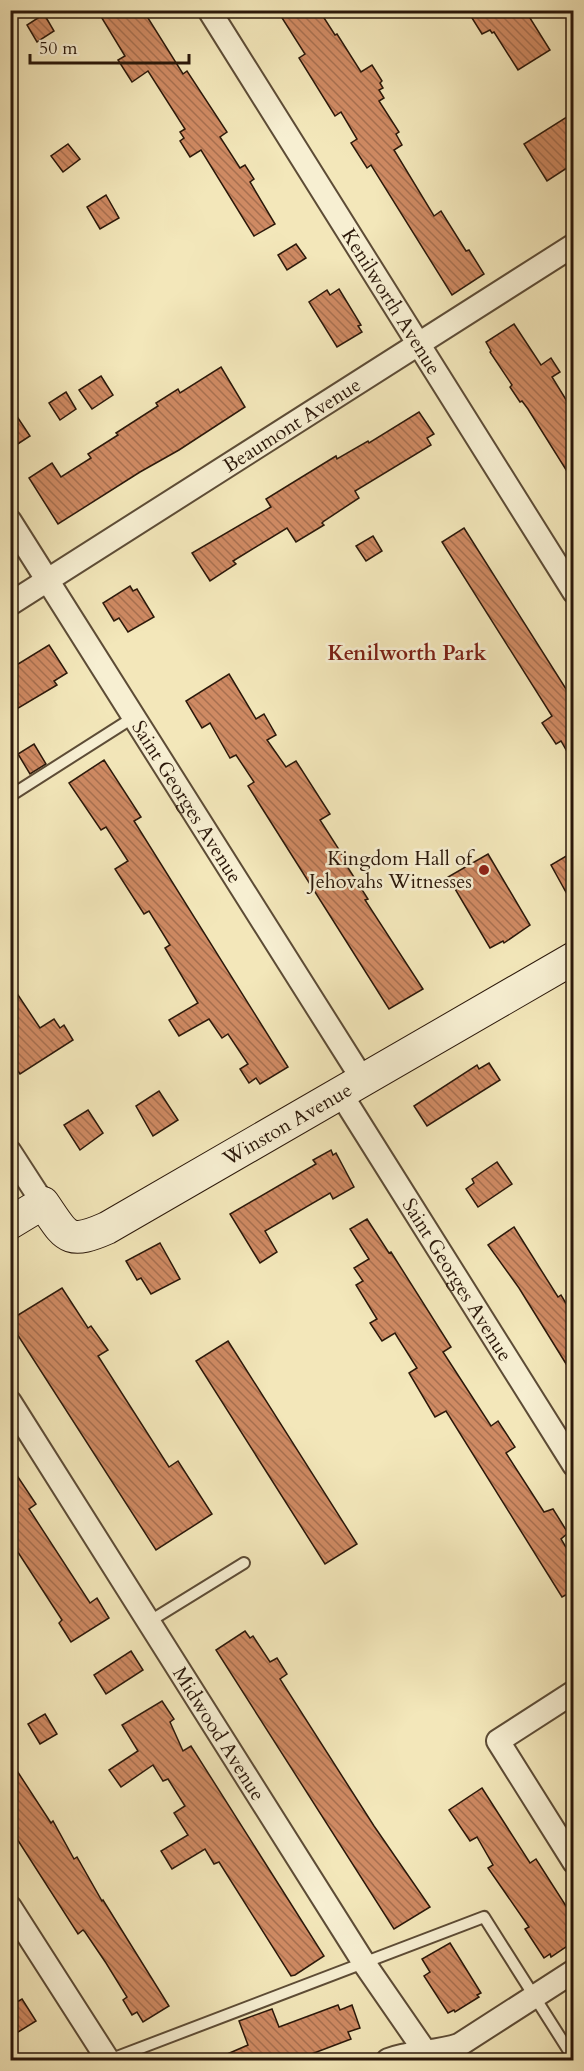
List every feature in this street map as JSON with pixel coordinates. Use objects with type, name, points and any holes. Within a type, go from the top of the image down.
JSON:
[{"type":"street","name":"Kenilworth Avenue","points":[[209,10],[573,592]]},
{"type":"street","name":"Beaumont Avenue","points":[[10,604],[573,245]]},
{"type":"street","name":"Saint Georges Avenue","points":[[10,521],[135,717],[573,1465]]},
{"type":"street","name":"Winston Avenue","points":[[43,1203],[63,1231],[76,1238],[89,1236],[107,1228],[573,958]]},
{"type":"street","points":[[10,1152],[43,1203],[10,1223]]},
{"type":"street","name":"Midwood Avenue","points":[[10,1402],[364,1963],[428,2056]]},
{"type":"street","points":[[573,1692],[498,1741],[573,1862]]},
{"type":"street","points":[[10,1907],[109,2061]]},
{"type":"street","points":[[388,2061],[402,2055],[428,2056],[459,2045],[573,1971]]},
{"type":"lane","points":[[10,796],[135,717]]},
{"type":"lane","points":[[150,1621],[244,1563]]},
{"type":"lane","points":[[109,2061],[484,1917],[573,2059]]},
{"type":"building","points":[[97,10],[143,10],[183,74],[187,71],[227,132],[220,137],[240,168],[245,165],[254,179],[250,182],[275,224],[254,236],[201,150],[190,157],[180,141],[184,138],[180,132],[185,129],[148,71],[132,82],[118,60],[125,56]]},
{"type":"building","points":[[277,10],[319,10],[361,72],[372,65],[382,81],[380,83],[383,88],[379,90],[384,98],[379,101],[399,132],[396,134],[402,145],[394,150],[434,216],[441,211],[466,251],[469,250],[484,274],[452,295],[371,165],[367,168],[351,143],[357,139],[341,112],[335,116],[299,58],[305,54]]},
{"type":"building","points":[[467,10],[525,10],[550,50],[518,70],[494,32],[490,30],[482,34]]},
{"type":"building","points":[[44,14],[54,31],[37,42],[27,25]]},
{"type":"building","points":[[573,113],[573,164],[547,181],[524,144]]},
{"type":"building","points":[[68,144],[80,159],[63,172],[51,156]]},
{"type":"building","points":[[106,195],[119,218],[100,229],[87,207]]},
{"type":"building","points":[[296,244],[306,258],[287,270],[278,255]]},
{"type":"building","points":[[339,289],[361,325],[358,326],[362,332],[337,347],[309,302],[327,290],[330,295]]},
{"type":"building","points":[[514,324],[541,365],[551,358],[560,372],[552,377],[573,411],[573,481],[528,409],[510,387],[512,385],[486,342]]},
{"type":"building","points":[[221,367],[245,407],[58,524],[29,478],[52,463],[61,477],[91,458],[88,454],[118,435],[116,433],[158,406],[156,403],[178,389],[180,393]]},
{"type":"building","points":[[101,376],[113,395],[92,409],[79,390]]},
{"type":"building","points":[[66,392],[76,409],[60,420],[49,403]]},
{"type":"building","points":[[10,406],[30,436],[10,449]]},
{"type":"building","points":[[419,412],[434,434],[427,438],[431,445],[355,491],[359,498],[324,521],[322,523],[324,525],[296,542],[287,528],[233,561],[236,564],[210,581],[192,553],[271,507],[266,499],[336,456],[337,459],[368,441],[369,443]]},
{"type":"building","points":[[464,528],[573,700],[573,762],[561,741],[556,744],[542,723],[552,716],[442,542]]},
{"type":"building","points":[[373,536],[382,551],[366,561],[356,546]]},
{"type":"building","points":[[130,586],[133,591],[137,589],[154,617],[128,632],[119,618],[114,621],[103,603]]},
{"type":"building","points":[[49,645],[67,673],[54,681],[57,685],[10,713],[10,669]]},
{"type":"building","points":[[229,674],[256,719],[264,714],[276,735],[267,740],[286,767],[296,761],[330,814],[320,820],[368,899],[365,900],[423,989],[389,1009],[248,786],[254,782],[236,755],[230,758],[210,723],[202,728],[186,701]]},
{"type":"building","points":[[34,744],[46,764],[30,774],[18,754]]},
{"type":"building","points":[[104,760],[141,817],[134,821],[288,1067],[260,1084],[256,1078],[249,1083],[240,1069],[248,1064],[228,1034],[222,1038],[209,1019],[179,1036],[169,1020],[198,1003],[165,948],[170,945],[149,911],[144,914],[115,869],[128,861],[106,827],[101,830],[69,783]]},
{"type":"building","points":[[573,852],[573,905],[551,865]]},
{"type":"building","points":[[488,854],[530,925],[504,943],[503,941],[490,948],[448,877]]},
{"type":"building","points":[[10,983],[40,1028],[54,1019],[60,1028],[64,1025],[73,1040],[20,1074],[10,1060]]},
{"type":"building","points":[[489,1063],[500,1080],[427,1126],[414,1106],[477,1065],[479,1069]]},
{"type":"building","points":[[159,1091],[178,1120],[153,1136],[136,1106]]},
{"type":"building","points":[[88,1110],[103,1133],[80,1150],[64,1125]]},
{"type":"building","points":[[331,1150],[333,1155],[336,1153],[354,1187],[333,1199],[330,1193],[265,1231],[277,1252],[260,1263],[230,1214],[316,1164],[313,1160]]},
{"type":"building","points":[[497,1162],[512,1184],[478,1207],[466,1189],[474,1183],[472,1179]]},
{"type":"building","points":[[367,1219],[389,1253],[391,1252],[451,1347],[443,1352],[491,1426],[498,1421],[515,1447],[506,1453],[544,1512],[553,1509],[568,1533],[561,1539],[573,1559],[573,1591],[562,1597],[446,1411],[435,1417],[409,1373],[417,1368],[395,1333],[382,1341],[370,1323],[377,1319],[356,1285],[363,1281],[354,1268],[369,1259],[350,1229]]},
{"type":"building","points":[[514,1227],[558,1297],[561,1295],[573,1315],[573,1375],[519,1288],[488,1245]]},
{"type":"building","points":[[160,1243],[180,1279],[151,1294],[141,1278],[137,1280],[126,1261]]},
{"type":"building","points":[[62,1288],[88,1328],[91,1326],[108,1350],[98,1356],[169,1467],[178,1461],[212,1514],[156,1550],[10,1323],[10,1320]]},
{"type":"building","points":[[228,1341],[357,1544],[325,1564],[196,1361]]},
{"type":"building","points":[[10,1465],[36,1504],[29,1509],[90,1603],[97,1598],[109,1618],[71,1642],[59,1623],[62,1620],[10,1540]]},
{"type":"building","points":[[245,1631],[250,1638],[253,1636],[270,1662],[277,1658],[287,1674],[280,1679],[374,1826],[430,1907],[394,1929],[216,1650]]},
{"type":"building","points":[[131,1651],[143,1670],[106,1694],[94,1675]]},
{"type":"building","points":[[162,1701],[174,1719],[170,1722],[183,1751],[191,1746],[324,1956],[295,1975],[291,1976],[219,1862],[214,1864],[205,1849],[172,1869],[161,1851],[188,1835],[174,1813],[185,1806],[168,1779],[163,1781],[153,1765],[121,1787],[109,1770],[138,1751],[122,1725]]},
{"type":"building","points":[[45,1714],[57,1734],[40,1744],[28,1724]]},
{"type":"building","points":[[10,1760],[51,1823],[53,1821],[74,1859],[77,1857],[102,1901],[169,2006],[143,2022],[137,2012],[132,2015],[123,2000],[127,1997],[106,1963],[85,1932],[83,1930],[78,1934],[10,1828]]},
{"type":"building","points":[[482,1788],[530,1863],[536,1859],[573,1917],[573,1942],[551,1957],[550,1954],[544,1958],[525,1929],[529,1927],[488,1868],[493,1865],[477,1837],[470,1841],[449,1810]]},
{"type":"building","points":[[450,1943],[481,1993],[477,1995],[479,1997],[455,2012],[454,2010],[448,2013],[424,1976],[430,1972],[422,1959]]},
{"type":"building","points":[[22,1999],[36,2021],[10,2037],[10,2006]]},
{"type":"building","points":[[338,2005],[340,2010],[352,2005],[360,2028],[348,2032],[351,2039],[293,2061],[211,2061],[248,2045],[239,2021],[272,2009],[279,2027]]},
{"type":"place","name":"Kingdom Hall of Jehovahs Witnesses","points":[[484,870]]},
{"type":"district","name":"Kenilworth Park","points":[[407,653]]}]
